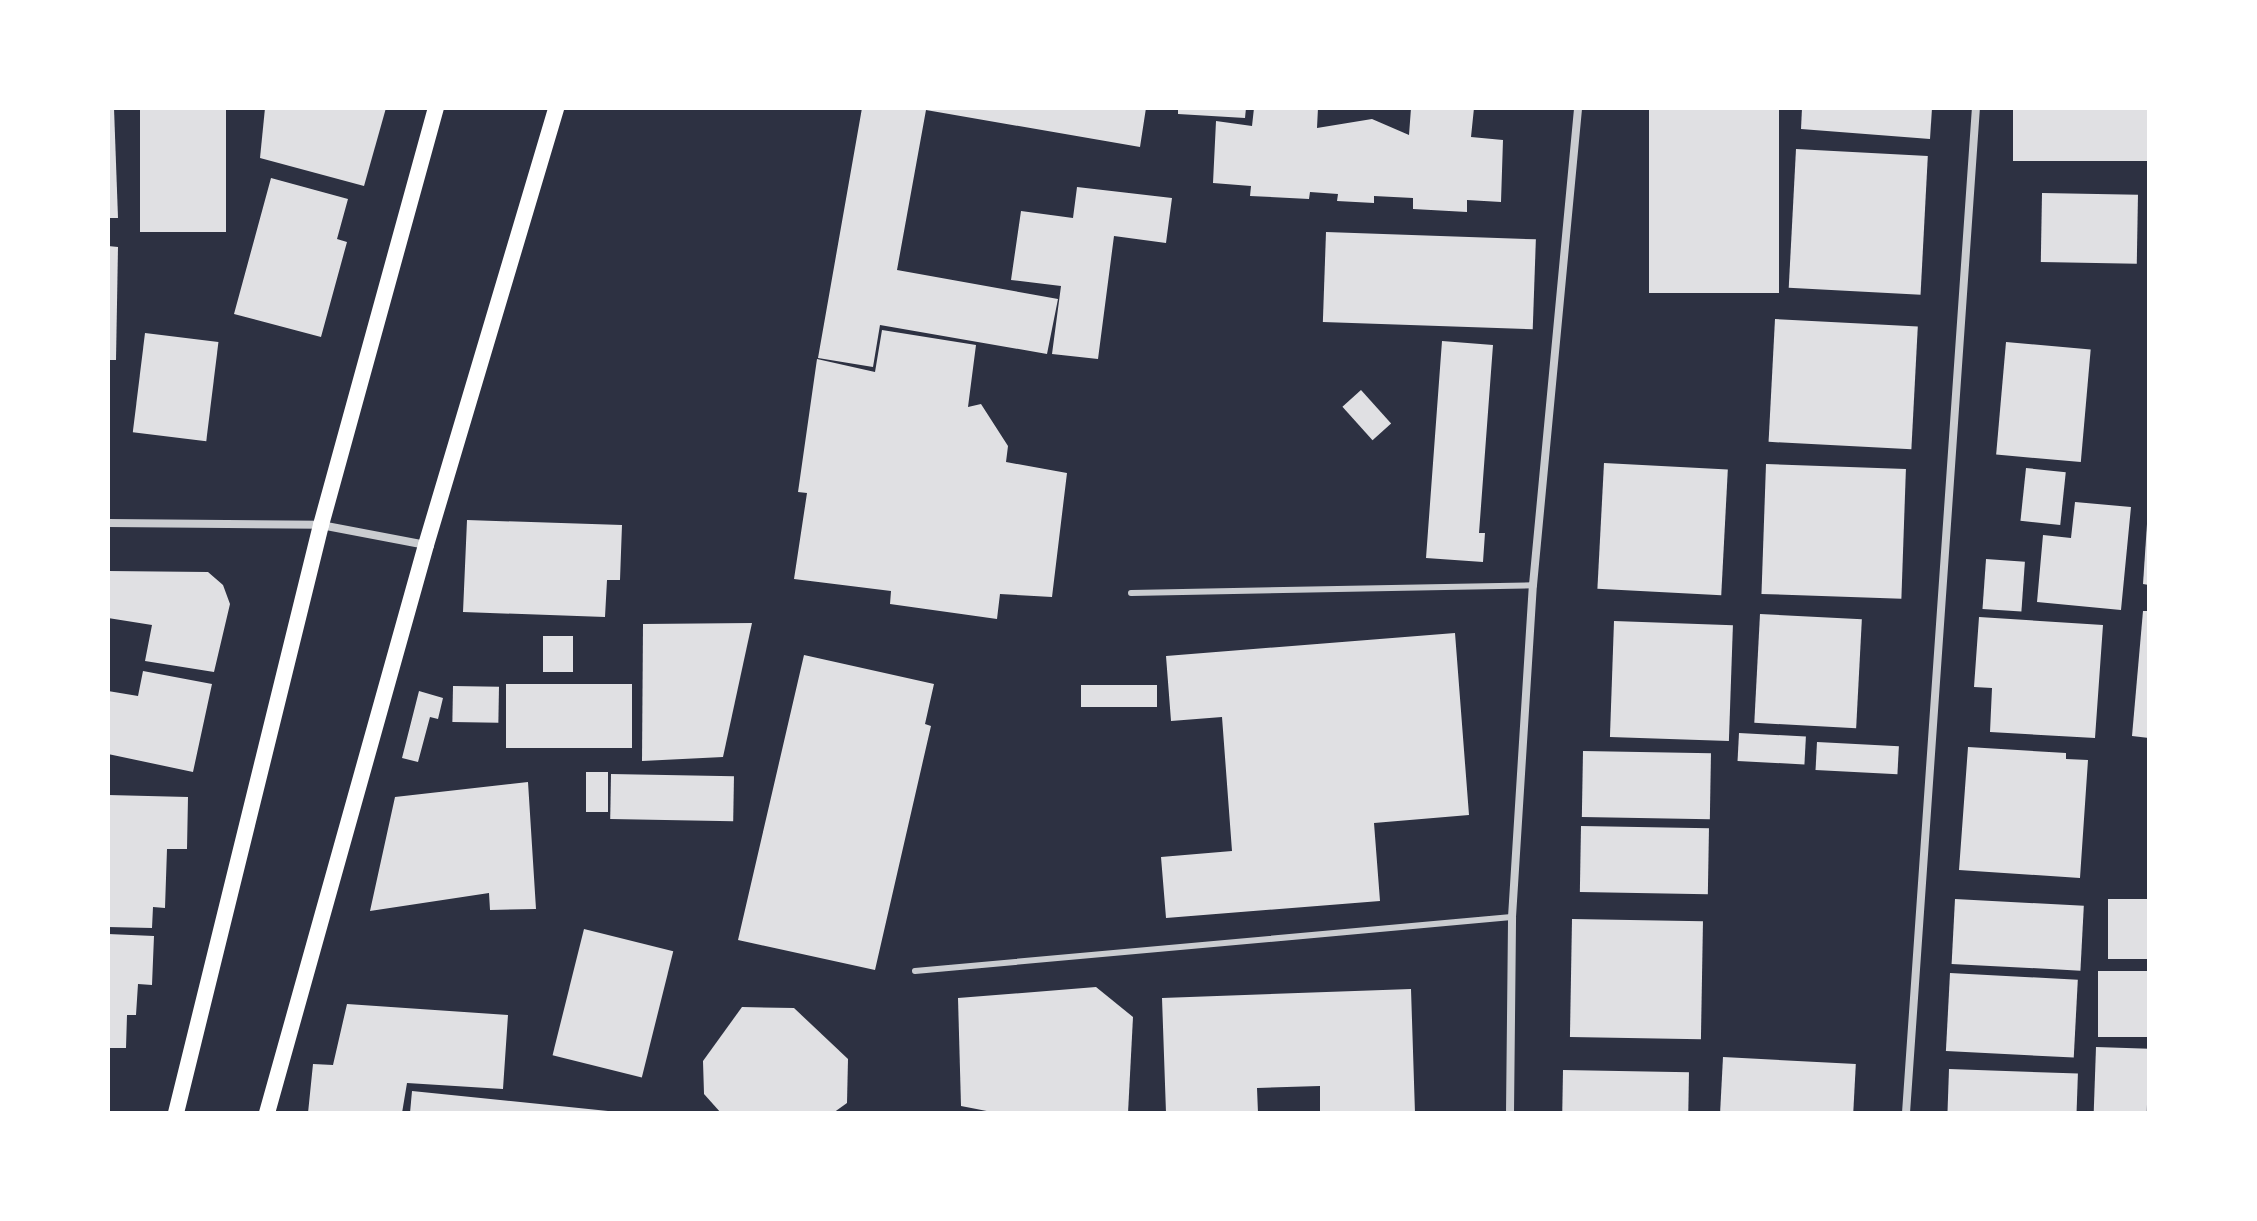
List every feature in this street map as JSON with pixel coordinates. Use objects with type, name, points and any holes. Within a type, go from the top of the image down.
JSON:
[{"type":"main road","points":[[176,1113],[321,525],[436,108]]},
{"type":"main road","points":[[267,1113],[426,545],[556,108]]},
{"type":"street","points":[[1510,1113],[1512,917],[1533,585],[1578,108]]},
{"type":"street","points":[[1906,1113],[1976,108]]},
{"type":"street","points":[[108,523],[321,525],[426,545]]},
{"type":"lane","points":[[1131,593],[1533,585]]},
{"type":"lane","points":[[915,971],[1512,917]]},
{"type":"building","points":[[108,108],[114,108],[118,218],[108,218]]},
{"type":"building","points":[[140,108],[226,108],[226,232],[140,232]]},
{"type":"building","points":[[265,108],[386,108],[364,186],[260,158]]},
{"type":"building","points":[[862,108],[1146,108],[1140,147],[926,110],[897,270],[1058,299],[1047,354],[880,325],[873,367],[818,358]]},
{"type":"building","points":[[1178,108],[1246,108],[1245,118],[1178,114]]},
{"type":"building","points":[[1254,108],[1318,108],[1317,128],[1372,119],[1409,135],[1411,108],[1474,108],[1471,137],[1503,140],[1501,202],[1467,200],[1467,212],[1413,209],[1413,198],[1374,196],[1374,203],[1337,201],[1338,194],[1310,192],[1309,199],[1250,196],[1251,186],[1213,183],[1216,121],[1252,126]]},
{"type":"building","points":[[1649,108],[1779,108],[1779,293],[1649,293]]},
{"type":"building","points":[[1802,108],[1932,108],[1930,139],[1801,129]]},
{"type":"building","points":[[2013,108],[2147,108],[2147,161],[2013,161]]},
{"type":"building","points":[[1796,149],[1928,156],[1921,295],[1789,288]]},
{"type":"building","points":[[271,178],[348,199],[337,239],[347,242],[321,337],[234,314]]},
{"type":"building","points":[[1077,187],[1172,198],[1166,243],[1114,236],[1098,359],[1052,354],[1061,286],[1011,280],[1021,211],[1073,218]]},
{"type":"building","points":[[2042,193],[2138,195],[2137,264],[2041,262]]},
{"type":"building","points":[[1326,232],[1536,239],[1533,329],[1323,322]]},
{"type":"building","points":[[108,246],[118,247],[116,360],[108,360]]},
{"type":"building","points":[[1775,319],[1918,326],[1911,449],[1769,442]]},
{"type":"building","points":[[882,330],[976,345],[968,407],[981,404],[1008,446],[1006,462],[1067,473],[1052,597],[1000,594],[997,619],[890,604],[891,591],[794,579],[807,493],[798,492],[817,359],[875,372]]},
{"type":"building","points":[[145,333],[218,342],[206,441],[133,432]]},
{"type":"building","points":[[1442,341],[1493,345],[1479,533],[1485,533],[1483,562],[1426,558]]},
{"type":"building","points":[[2006,342],[2091,349],[2081,462],[1996,455]]},
{"type":"building","points":[[1361,390],[1391,423],[1373,440],[1342,407]]},
{"type":"building","points":[[1604,463],[1728,469],[1721,595],[1597,589]]},
{"type":"building","points":[[1766,464],[1906,469],[1901,599],[1761,594]]},
{"type":"building","points":[[2026,468],[2066,472],[2060,525],[2020,521]]},
{"type":"building","points":[[2075,502],[2131,507],[2121,610],[2037,602],[2043,535],[2071,538]]},
{"type":"building","points":[[467,520],[622,525],[620,580],[607,580],[605,617],[463,612]]},
{"type":"building","points":[[2149,524],[2149,585],[2143,584]]},
{"type":"building","points":[[1986,559],[2025,562],[2021,612],[1983,609]]},
{"type":"building","points":[[108,571],[208,572],[223,585],[230,604],[214,672],[145,661],[152,625],[108,618]]},
{"type":"building","points":[[2143,611],[2149,611],[2149,738],[2132,736]]},
{"type":"building","points":[[1760,614],[1862,619],[1856,728],[1754,723]]},
{"type":"building","points":[[1979,617],[2103,625],[2095,738],[1990,732],[1992,688],[1974,687]]},
{"type":"building","points":[[1614,621],[1733,625],[1729,741],[1610,737]]},
{"type":"building","points":[[752,623],[723,757],[642,761],[643,624]]},
{"type":"building","points":[[1455,633],[1469,815],[1374,823],[1380,901],[1166,918],[1161,857],[1232,851],[1222,717],[1171,721],[1166,656]]},
{"type":"building","points":[[543,636],[573,636],[573,672],[543,672]]},
{"type":"building","points":[[804,655],[934,684],[925,724],[931,726],[875,970],[738,940]]},
{"type":"building","points":[[143,671],[212,684],[193,772],[108,754],[108,691],[138,696]]},
{"type":"building","points":[[506,684],[632,684],[632,748],[506,748]]},
{"type":"building","points":[[1081,685],[1157,685],[1157,707],[1081,707]]},
{"type":"building","points":[[453,686],[499,687],[498,723],[452,722]]},
{"type":"building","points":[[419,691],[443,698],[438,719],[430,717],[418,762],[402,758]]},
{"type":"building","points":[[1739,733],[1806,737],[1804,764],[1738,761]]},
{"type":"building","points":[[1817,742],[1899,746],[1897,774],[1816,770]]},
{"type":"building","points":[[1968,747],[2066,753],[2066,759],[2088,760],[2080,878],[1959,870]]},
{"type":"building","points":[[1583,751],[1711,753],[1710,819],[1582,817]]},
{"type":"building","points":[[586,772],[608,772],[608,812],[586,812]]},
{"type":"building","points":[[611,774],[734,776],[733,821],[610,819]]},
{"type":"building","points":[[528,782],[536,909],[490,910],[489,893],[370,911],[395,797]]},
{"type":"building","points":[[108,795],[188,797],[187,849],[167,849],[165,908],[153,907],[152,928],[108,927]]},
{"type":"building","points":[[1581,826],[1709,828],[1708,894],[1580,892]]},
{"type":"building","points":[[1955,899],[2084,906],[2080,971],[1952,964]]},
{"type":"building","points":[[2108,899],[2149,899],[2149,959],[2108,959]]},
{"type":"building","points":[[1572,919],[1703,921],[1701,1039],[1570,1037]]},
{"type":"building","points":[[584,929],[673,951],[642,1077],[553,1055]]},
{"type":"building","points":[[108,934],[154,936],[152,985],[138,984],[136,1015],[127,1015],[126,1048],[108,1048]]},
{"type":"building","points":[[2098,971],[2149,971],[2149,1037],[2098,1037]]},
{"type":"building","points":[[1950,973],[2078,980],[2074,1058],[1946,1051]]},
{"type":"building","points":[[1096,987],[1133,1017],[1128,1113],[997,1113],[961,1106],[958,998]]},
{"type":"building","points":[[1411,989],[1415,1113],[1320,1113],[1320,1086],[1257,1088],[1258,1113],[1166,1113],[1162,998]]},
{"type":"building","points":[[347,1004],[508,1015],[503,1089],[407,1083],[402,1113],[308,1113],[313,1064],[333,1065]]},
{"type":"building","points":[[742,1007],[794,1008],[848,1059],[847,1103],[833,1113],[721,1113],[704,1094],[703,1061]]},
{"type":"building","points":[[2096,1047],[2149,1049],[2147,1113],[2094,1113]]},
{"type":"building","points":[[1723,1057],[1856,1064],[1853,1113],[1720,1113]]},
{"type":"building","points":[[1949,1069],[2078,1074],[2077,1113],[1947,1113]]},
{"type":"building","points":[[1563,1070],[1689,1072],[1688,1113],[1562,1113]]},
{"type":"building","points":[[412,1091],[608,1111],[608,1113],[410,1113]]}]
